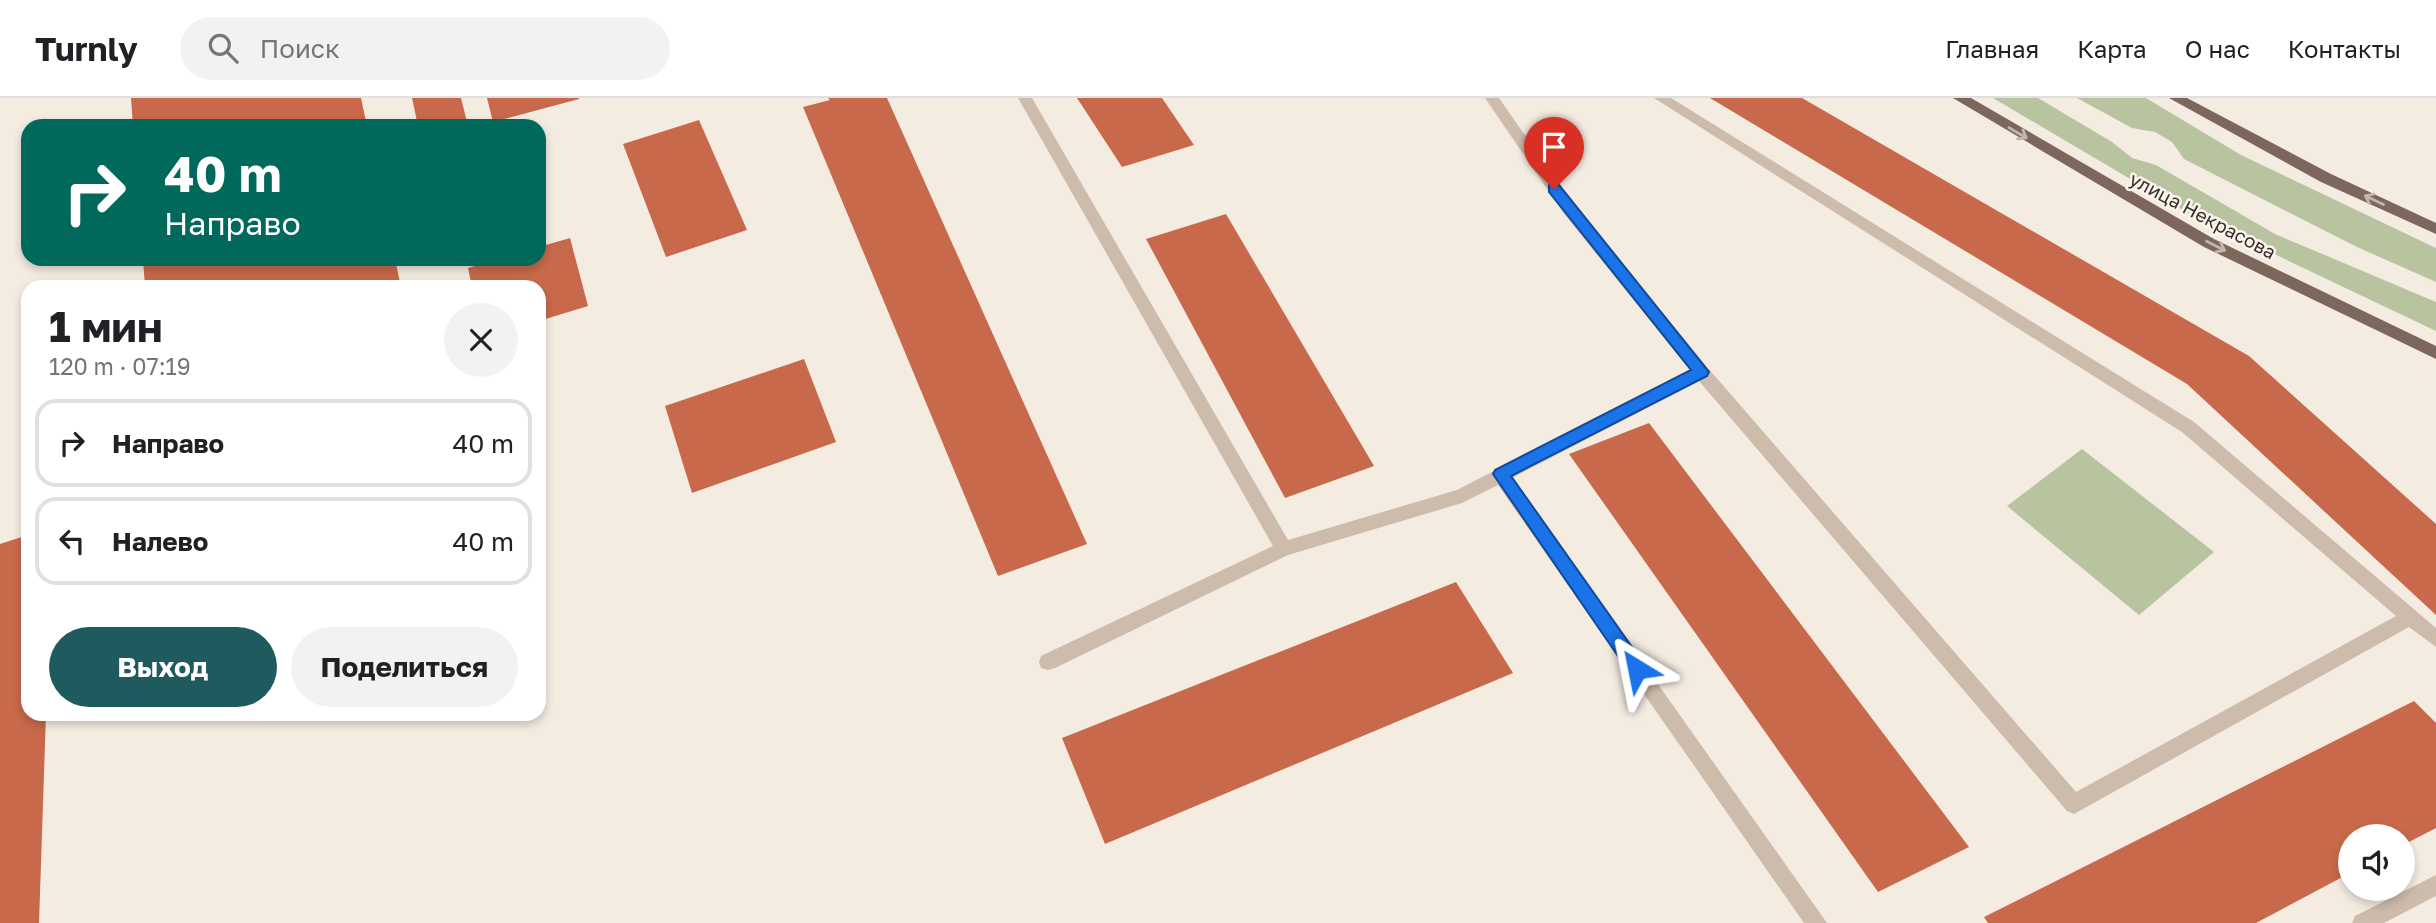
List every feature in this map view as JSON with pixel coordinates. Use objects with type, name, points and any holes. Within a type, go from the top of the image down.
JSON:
[{"type":"main road","name":"улица Некрасова","points":[[1960,98],[2209,243],[2436,353]]},
{"type":"main road","points":[[2176,98],[2326,178],[2436,229]]},
{"type":"street","points":[[1025,98],[1284,550]]},
{"type":"street","points":[[1492,98],[1570,211],[1701,372],[2074,804],[2410,617]]},
{"type":"street","points":[[1661,98],[2188,427],[2436,639]]},
{"type":"street","points":[[1048,662],[1284,550],[1462,496],[1701,372]]},
{"type":"street","points":[[1500,474],[1817,923]]},
{"type":"street","points":[[2362,923],[2436,885]]},
{"type":"green space","points":[[1993,98],[2038,98],[2112,142],[2132,158],[2156,165],[2275,234],[2436,302],[2436,331],[2188,213]]},
{"type":"green space","points":[[2077,98],[2146,98],[2241,155],[2436,248],[2436,282],[2357,247],[2184,159],[2172,142],[2155,132],[2132,128]]},
{"type":"green space","points":[[2082,449],[2214,552],[2139,615],[2007,506]]},
{"type":"building","points":[[131,98],[361,98],[366,119],[132,119]]},
{"type":"building","points":[[412,98],[461,98],[466,119],[416,119]]},
{"type":"building","points":[[487,98],[579,98],[504,119],[492,119]]},
{"type":"building","points":[[828,98],[887,98],[1087,544],[998,576],[803,107],[830,100]]},
{"type":"building","points":[[1077,98],[1162,98],[1194,145],[1122,167]]},
{"type":"building","points":[[1710,98],[1802,98],[2249,356],[2436,524],[2436,615],[2187,384]]},
{"type":"building","points":[[699,120],[747,230],[666,257],[623,144]]},
{"type":"building","points":[[1226,214],[1374,466],[1285,498],[1146,239]]},
{"type":"building","points":[[570,238],[588,306],[546,319],[546,280],[471,280],[468,268],[475,266],[546,266],[546,245]]},
{"type":"building","points":[[144,266],[396,266],[400,280],[144,280]]},
{"type":"building","points":[[804,359],[836,442],[692,493],[665,406]]},
{"type":"building","points":[[1649,423],[1969,847],[1878,892],[1569,454]]},
{"type":"building","points":[[21,537],[21,721],[46,721],[39,923],[0,923],[0,544]]},
{"type":"building","points":[[1456,582],[1513,673],[1105,844],[1062,738]]},
{"type":"building","points":[[2414,701],[2436,723],[2436,828],[2415,839],[2415,824],[2338,824],[2338,879],[2256,923],[1988,923],[1984,917]]},
{"type":"route","points":[[1554,189],[1701,372],[1500,474],[1637,669]]}]
